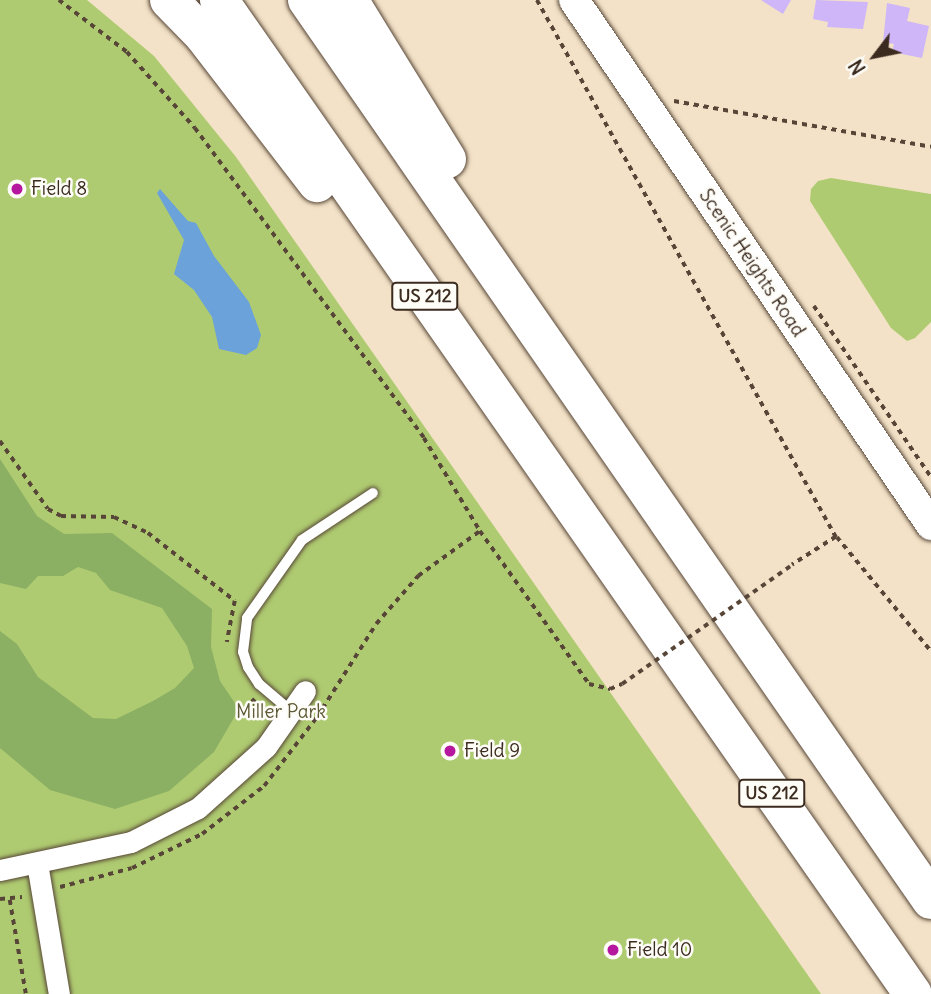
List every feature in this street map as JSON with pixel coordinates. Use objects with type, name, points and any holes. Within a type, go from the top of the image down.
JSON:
[{"type":"highway","points":[[169,0],[203,35],[363,244],[542,492],[631,592]]},
{"type":"highway","name":"US 212","points":[[219,0],[914,994]]},
{"type":"highway","points":[[307,0],[931,900]]},
{"type":"highway","points":[[349,0],[685,545]]},
{"type":"street","name":"Scenic Heights Road","points":[[574,0],[931,525]]},
{"type":"street","points":[[0,870],[87,855],[166,827],[223,789],[286,719],[305,691]]},
{"type":"street","points":[[37,863],[59,994]]},
{"type":"lane","points":[[286,719],[248,667],[243,652],[247,618],[302,540],[373,493]]},
{"type":"path","points":[[60,0],[127,52],[195,128],[424,438],[480,531],[589,684],[610,689],[622,684],[836,537]]},
{"type":"path","points":[[537,0],[836,537],[931,652]]},
{"type":"path","points":[[674,101],[931,147]]},
{"type":"path","points":[[0,441],[48,509],[61,516],[84,513],[125,522],[148,533],[235,601],[227,651]]},
{"type":"path","points":[[249,696],[286,719]]},
{"type":"path","points":[[10,900],[26,994]]},
{"type":"green space","name":"Miller Park","points":[[0,0],[87,0],[154,56],[236,157],[821,994],[0,994]]},
{"type":"green space","points":[[831,178],[931,194],[931,322],[915,338],[907,341],[891,328],[810,201],[811,189],[818,181]]},
{"type":"green space","points":[[0,459],[37,516],[64,534],[112,533],[212,609],[211,647],[220,681],[239,709],[214,752],[169,791],[115,809],[50,790],[0,748],[0,631],[17,644],[38,677],[93,718],[116,719],[153,701],[175,688],[194,668],[187,646],[162,608],[110,590],[96,573],[78,567],[63,576],[38,576],[26,589],[0,583]]},
{"type":"water","points":[[160,189],[188,221],[196,223],[214,256],[249,302],[261,335],[257,348],[246,355],[219,349],[212,317],[194,290],[174,274],[184,240],[157,193]]},
{"type":"building","points":[[761,0],[791,0],[783,14]]},
{"type":"building","points":[[816,0],[868,2],[863,29],[827,27],[828,22],[813,19]]},
{"type":"building","points":[[887,3],[910,8],[907,21],[929,26],[922,58],[892,52],[894,44],[883,42]]},
{"type":"place","name":"Field 8","points":[[17,189]]},
{"type":"place","name":"Field 9","points":[[450,751]]},
{"type":"place","name":"Field 10","points":[[613,950]]}]
